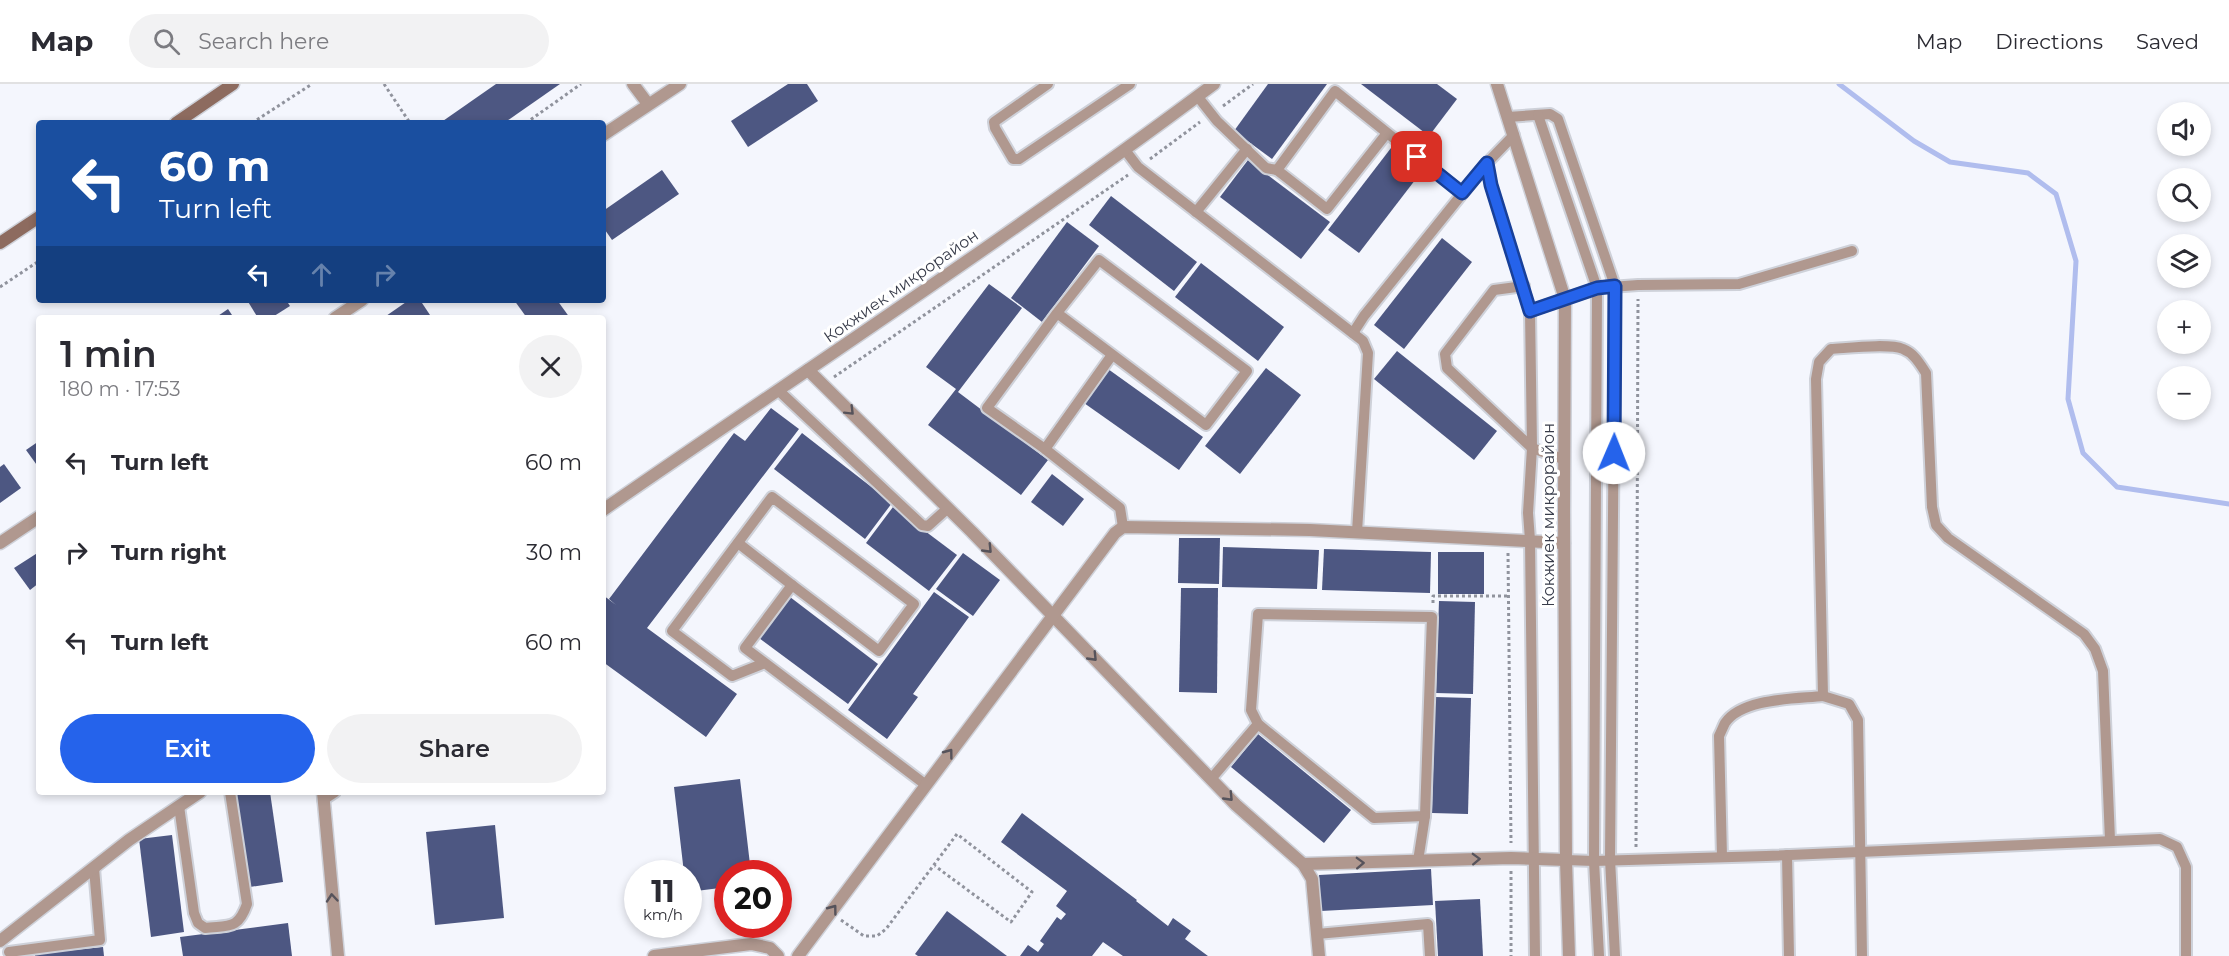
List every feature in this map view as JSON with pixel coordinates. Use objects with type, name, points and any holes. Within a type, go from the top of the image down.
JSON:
[{"type":"main road","points":[[180,120],[233,84]]},
{"type":"main road","points":[[0,243],[36,218]]},
{"type":"street","points":[[633,84],[648,104]]},
{"type":"street","points":[[606,133],[680,84]]},
{"type":"street","name":"Кокжиек микрорайон","points":[[606,508],[1125,150],[1214,84]]},
{"type":"street","name":"Кокжиек микрорайон","points":[[1497,84],[1564,300],[1566,860],[1569,956]]},
{"type":"street","points":[[340,315],[358,303]]},
{"type":"street","points":[[808,370],[948,508],[1236,805],[1303,864],[1312,879],[1319,956]]},
{"type":"street","points":[[0,543],[36,519]]},
{"type":"street","points":[[798,956],[1052,615],[1115,533],[1123,526],[1357,532],[1564,543]]},
{"type":"street","points":[[0,941],[129,840],[196,795]]},
{"type":"street","points":[[323,796],[338,956]]},
{"type":"street","points":[[1303,864],[1511,858],[1566,860]]},
{"type":"street","points":[[654,956],[751,944],[770,948],[778,956]]},
{"type":"lane","points":[[1047,84],[994,122],[995,128],[1013,159],[1019,159],[1130,84]]},
{"type":"lane","points":[[1276,170],[1335,91],[1462,193]]},
{"type":"lane","points":[[1198,97],[1211,114],[1266,168],[1276,170],[1327,209],[1387,133]]},
{"type":"lane","points":[[1508,117],[1550,114],[1558,119],[1615,286],[1610,859],[1615,956]]},
{"type":"lane","points":[[1538,116],[1597,288],[1594,861],[1599,956]]},
{"type":"lane","points":[[1353,333],[1462,193],[1514,135]]},
{"type":"lane","points":[[1125,150],[1138,168],[1363,341],[1368,353],[1357,532]]},
{"type":"lane","points":[[1196,212],[1247,150]]},
{"type":"lane","points":[[1487,163],[1491,185],[1530,311],[1532,448],[1528,513],[1536,858],[1535,956]]},
{"type":"lane","points":[[1530,311],[1597,288],[1638,285],[1739,284],[1852,251]]},
{"type":"lane","points":[[1057,313],[1206,425],[1247,371],[1099,260],[1057,313],[987,408],[1045,449],[1120,508],[1123,526]]},
{"type":"lane","points":[[1524,286],[1494,290],[1445,354],[1447,368],[1532,448],[1563,459]]},
{"type":"lane","points":[[1823,696],[1816,379],[1819,362],[1831,349],[1904,349],[1918,360],[1926,373],[1932,507],[1936,525],[1948,538],[2084,634],[2095,649],[2103,671],[2110,840]]},
{"type":"lane","points":[[1045,449],[1112,355]]},
{"type":"lane","points":[[778,390],[922,525],[928,526],[948,508]]},
{"type":"lane","points":[[738,543],[879,651],[914,604],[772,497],[672,631],[732,676],[765,663]]},
{"type":"lane","points":[[792,585],[745,648],[926,785]]},
{"type":"lane","points":[[1418,861],[1425,816],[1432,617],[1258,614],[1251,710],[1258,724],[1374,818],[1425,816]]},
{"type":"lane","points":[[1722,857],[1719,736],[1726,722],[1743,709],[1763,703],[1823,696],[1849,704],[1858,720],[1862,956]]},
{"type":"lane","points":[[1211,779],[1258,724]]},
{"type":"lane","points":[[179,806],[194,913],[198,923],[205,928],[233,925],[242,918],[247,904],[230,795]]},
{"type":"lane","points":[[1566,860],[1787,855],[2160,839],[2177,847],[2186,867],[2186,956]]},
{"type":"lane","points":[[1787,855],[1789,956]]},
{"type":"lane","points":[[9,952],[100,940],[94,868]]},
{"type":"lane","points":[[1317,934],[1428,924],[1430,956]]},
{"type":"path","points":[[257,120],[312,84]]},
{"type":"path","points":[[384,84],[408,120]]},
{"type":"path","points":[[530,120],[581,84]]},
{"type":"path","points":[[823,385],[1138,168],[1253,84]]},
{"type":"path","points":[[0,287],[36,263]]},
{"type":"path","points":[[1636,859],[1638,285]]},
{"type":"path","points":[[1508,539],[1511,956]]},
{"type":"path","points":[[1432,617],[1433,597],[1509,596]]},
{"type":"path","points":[[830,912],[864,936],[878,936],[935,866],[957,834],[1032,892],[1011,922],[935,866]]},
{"type":"building","points":[[496,84],[560,84],[508,120],[444,120]]},
{"type":"building","points":[[788,84],[807,84],[818,101],[748,147],[731,121]]},
{"type":"building","points":[[1268,84],[1327,84],[1272,159],[1234,131]]},
{"type":"building","points":[[1361,84],[1437,84],[1457,99],[1429,136]]},
{"type":"building","points":[[1391,148],[1422,171],[1359,253],[1328,230]]},
{"type":"building","points":[[1248,160],[1330,222],[1301,259],[1220,197]]},
{"type":"building","points":[[662,170],[679,194],[612,240],[606,231],[606,209]]},
{"type":"building","points":[[1111,196],[1197,262],[1174,291],[1089,225]]},
{"type":"building","points":[[1067,222],[1099,246],[1042,322],[1011,298]]},
{"type":"building","points":[[1442,238],[1472,262],[1404,349],[1374,325]]},
{"type":"building","points":[[1201,263],[1284,327],[1258,361],[1175,297]]},
{"type":"building","points":[[989,284],[1022,308],[958,392],[1048,460],[1021,495],[928,425],[956,389],[926,367]]},
{"type":"building","points":[[249,303],[288,303],[290,306],[276,315],[256,315]]},
{"type":"building","points":[[405,303],[422,303],[430,315],[387,315]]},
{"type":"building","points":[[516,303],[559,303],[568,315],[525,315]]},
{"type":"building","points":[[228,309],[232,315],[219,315]]},
{"type":"building","points":[[1397,351],[1497,431],[1474,460],[1374,379]]},
{"type":"building","points":[[1266,368],[1301,395],[1240,474],[1205,446]]},
{"type":"building","points":[[1108,369],[1203,437],[1179,470],[1084,403]]},
{"type":"building","points":[[771,408],[799,429],[647,628],[737,694],[706,737],[606,664],[606,597],[616,605],[609,599],[734,433],[745,441]]},
{"type":"building","points":[[802,433],[892,503],[865,539],[774,469]]},
{"type":"building","points":[[36,443],[36,464],[26,450]]},
{"type":"building","points":[[4,464],[21,488],[0,503],[0,467]]},
{"type":"building","points":[[1052,474],[1084,499],[1063,526],[1031,502]]},
{"type":"building","points":[[893,507],[957,555],[929,591],[866,543]]},
{"type":"building","points":[[1179,538],[1220,538],[1219,584],[1178,583]]},
{"type":"building","points":[[1223,547],[1319,550],[1317,589],[1222,587]]},
{"type":"building","points":[[1324,549],[1431,552],[1430,593],[1322,590]]},
{"type":"building","points":[[1438,552],[1484,552],[1484,594],[1438,594]]},
{"type":"building","points":[[963,553],[1000,580],[973,616],[936,589]]},
{"type":"building","points":[[36,554],[36,585],[30,590],[14,568]]},
{"type":"building","points":[[1181,588],[1218,588],[1217,693],[1179,692]]},
{"type":"building","points":[[934,592],[969,617],[913,694],[918,697],[887,739],[848,710]]},
{"type":"building","points":[[790,597],[878,664],[848,704],[759,638]]},
{"type":"building","points":[[1439,601],[1475,602],[1473,694],[1436,693]]},
{"type":"building","points":[[1435,697],[1471,698],[1468,814],[1432,813]]},
{"type":"building","points":[[1258,734],[1351,810],[1324,843],[1231,767]]},
{"type":"building","points":[[740,779],[749,860],[714,860],[714,889],[702,890],[702,860],[682,860],[674,787]]},
{"type":"building","points":[[236,795],[270,795],[283,882],[250,887]]},
{"type":"building","points":[[1022,813],[1168,926],[1173,918],[1191,931],[1185,939],[1208,956],[1123,956],[1103,942],[1092,956],[1020,956],[1028,945],[1038,952],[1044,944],[1040,941],[1057,917],[1061,920],[1066,914],[1056,906],[1067,891],[1001,842]]},
{"type":"building","points":[[495,825],[504,918],[435,925],[426,832]]},
{"type":"building","points":[[172,835],[184,932],[151,937],[139,839]]},
{"type":"building","points":[[1431,869],[1433,905],[1321,911],[1319,875]]},
{"type":"building","points":[[1480,899],[1483,956],[1438,956],[1435,901]]},
{"type":"building","points":[[947,911],[1007,956],[918,956],[915,954]]},
{"type":"building","points":[[288,923],[292,956],[183,956],[180,937]]},
{"type":"building","points":[[103,947],[104,956],[35,956],[35,954]]},
{"type":"waterway","points":[[1839,84],[1914,141],[1950,162],[2028,173],[2056,194],[2076,261],[2068,399],[2083,453],[2117,487],[2229,504]]},
{"type":"route","points":[[1417,157],[1462,193],[1487,163],[1491,185],[1530,311],[1597,288],[1615,286],[1614,453]]}]
